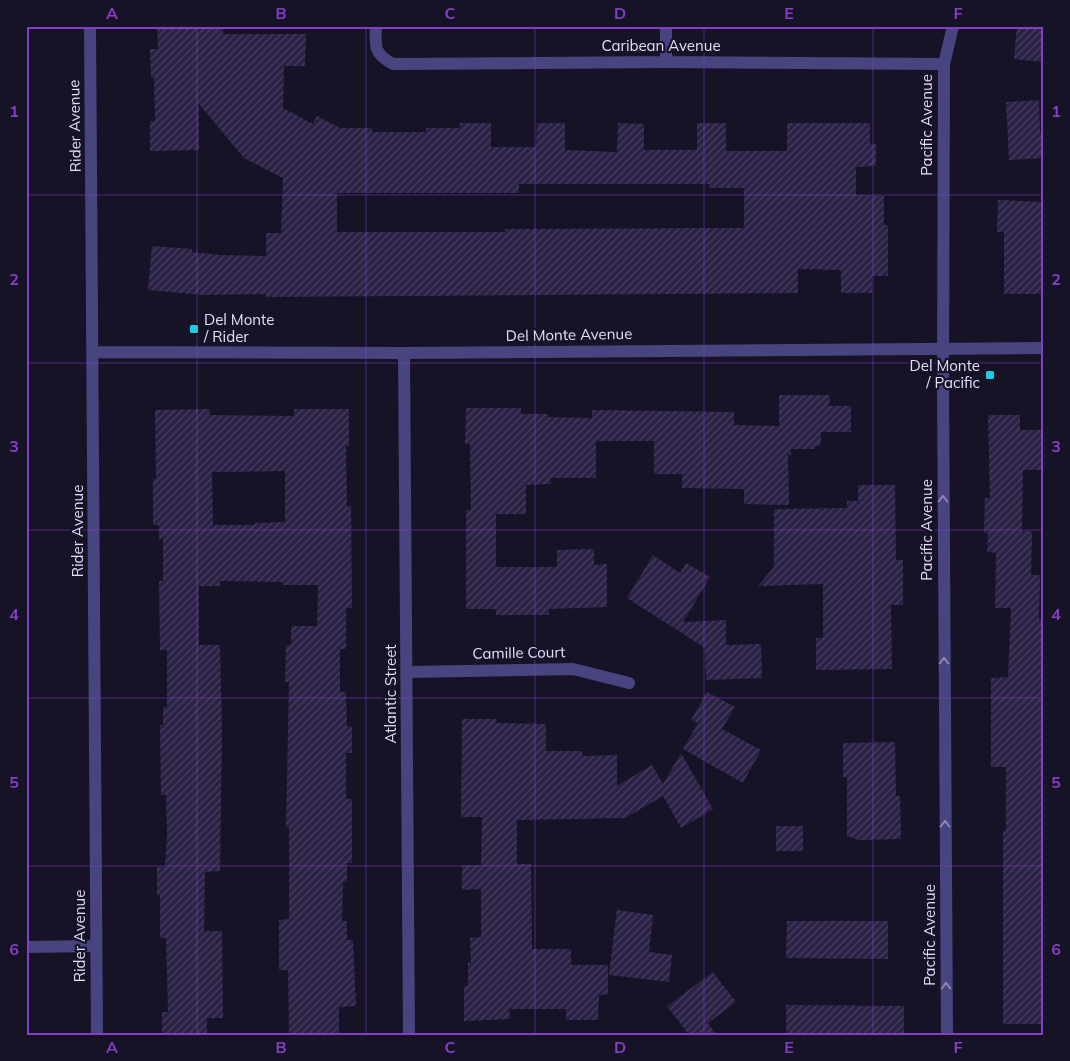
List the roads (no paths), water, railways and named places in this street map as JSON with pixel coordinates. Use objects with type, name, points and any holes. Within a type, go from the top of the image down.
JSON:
[{"type":"street","name":"Rider Avenue","points":[[90,26],[94,352],[97,1035]]},
{"type":"street","name":"Caribean Avenue","points":[[376,26],[375,46],[380,58],[393,64],[666,62],[944,64]]},
{"type":"street","points":[[666,26],[666,62]]},
{"type":"street","name":"Pacific Avenue","points":[[947,1035],[942,348],[944,64],[953,26]]},
{"type":"street","name":"Del Monte Avenue","points":[[94,352],[404,353],[1044,348]]},
{"type":"street","name":"Atlantic Street","points":[[404,353],[409,1035]]},
{"type":"street","name":"Camille Court","points":[[407,672],[573,669],[629,683]]},
{"type":"street","points":[[26,947],[96,946]]},
{"type":"place","name":"Del Monte / Rider","points":[[194,329]]},
{"type":"place","name":"Del Monte / Pacific","points":[[990,375]]}]
